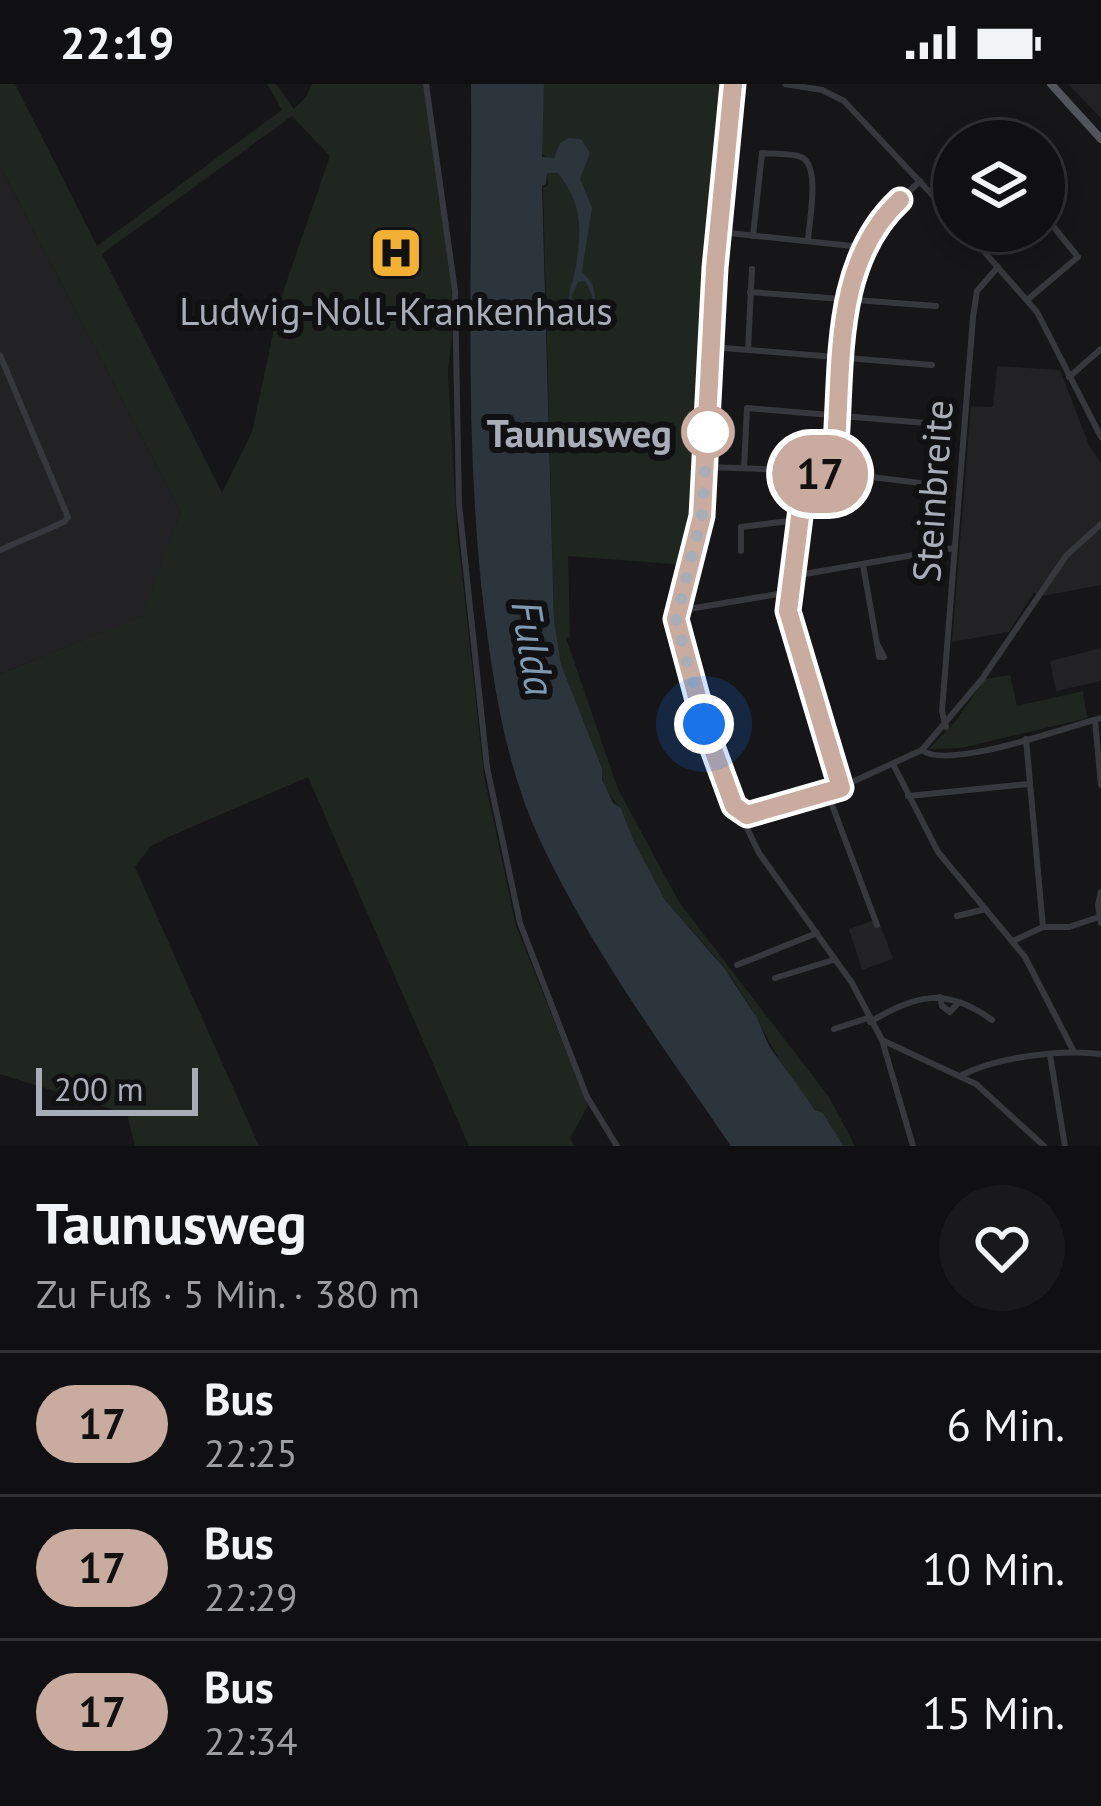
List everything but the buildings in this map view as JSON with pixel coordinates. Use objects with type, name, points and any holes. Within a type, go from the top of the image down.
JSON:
[{"type":"main road","points":[[1051,84],[1101,140]]},
{"type":"street","points":[[426,84],[456,313],[458,504],[487,766],[517,912],[587,1097],[617,1146]]},
{"type":"street","points":[[733,84],[718,232],[701,524],[677,611],[677,627],[706,730],[734,806],[747,815],[828,793],[922,750],[946,727],[1066,556],[1101,524]]},
{"type":"street","points":[[785,84],[822,90],[844,101],[933,195]]},
{"type":"street","points":[[754,236],[762,153],[801,157],[809,164],[813,178],[808,241]]},
{"type":"street","points":[[841,788],[788,611],[798,520],[802,501],[836,444],[848,299],[862,247],[876,224],[920,181]]},
{"type":"street","points":[[718,232],[862,247]]},
{"type":"street","points":[[1028,300],[1078,257],[1065,241]]},
{"type":"street","points":[[985,252],[1028,300],[1101,437]]},
{"type":"street","name":"Steinbreite","points":[[946,727],[942,711],[975,302],[983,282],[998,267]]},
{"type":"street","points":[[748,350],[752,269]]},
{"type":"street","points":[[750,292],[936,306]]},
{"type":"street","points":[[712,347],[932,365]]},
{"type":"street","points":[[1069,377],[1101,350]]},
{"type":"street","points":[[0,355],[68,517],[0,550]]},
{"type":"street","points":[[744,468],[747,408],[926,423]]},
{"type":"street","points":[[706,467],[823,471],[920,483]]},
{"type":"street","points":[[741,551],[741,527],[798,520]]},
{"type":"street","points":[[793,576],[955,548]]},
{"type":"street","points":[[862,565],[877,644]]},
{"type":"street","points":[[677,611],[790,592]]},
{"type":"street","points":[[922,750],[939,757],[1098,719],[1101,785]]},
{"type":"street","points":[[1026,739],[1043,927]]},
{"type":"street","points":[[893,764],[938,852],[1013,940],[1073,1051]]},
{"type":"street","points":[[908,796],[1029,784]]},
{"type":"street","points":[[828,793],[877,926]]},
{"type":"street","points":[[747,815],[746,826],[759,854],[853,984],[882,1040],[910,1146]]},
{"type":"street","points":[[1013,940],[1043,927],[1100,920],[1101,892]]},
{"type":"street","points":[[957,916],[986,910]]},
{"type":"street","points":[[737,965],[817,933]]},
{"type":"street","points":[[775,978],[833,960]]},
{"type":"street","points":[[834,1029],[869,1020],[910,1000],[940,998],[992,1020]]},
{"type":"street","points":[[882,1040],[962,1075],[1044,1146]]},
{"type":"street","points":[[1049,1054],[1065,1146]]},
{"type":"street","points":[[962,1075],[1049,1054],[1101,1054]]},
{"type":"shaded area","points":[[0,84],[15,84],[97,246],[282,110],[267,84],[276,84],[294,109],[312,84],[423,84],[454,313],[448,372],[457,529],[484,776],[516,926],[588,1106],[570,1138],[574,1146],[469,1146],[308,777],[166,838],[150,847],[135,867],[259,1146],[135,1146],[127,1114],[0,1074],[0,674],[142,616],[181,512],[0,166]],"holes":[[[292,116],[330,156],[280,301],[252,432],[222,493],[102,254]]]},
{"type":"shaded area","points":[[544,84],[730,84],[712,280],[700,509],[685,565],[568,556],[570,637],[566,638],[618,789],[679,902],[829,1097],[855,1146],[843,1146],[829,1122],[798,1088],[726,970],[655,885],[605,785],[561,664],[554,621],[543,188],[548,185],[546,158],[541,152]]},
{"type":"shaded area","points":[[1068,84],[1101,84],[1101,118]]},
{"type":"shaded area","points":[[0,166],[181,512],[143,616],[0,674]]},
{"type":"shaded area","points":[[997,366],[1060,370],[1089,445],[1101,463],[1101,585],[1042,596],[1034,592],[1009,632],[952,642],[971,406],[993,407]]},
{"type":"shaded area","points":[[1101,648],[1101,681],[1056,691],[1050,661]]},
{"type":"shaded area","points":[[1010,675],[1017,706],[1083,691],[1087,718],[962,748],[929,749],[985,679]]},
{"type":"shaded area","points":[[878,919],[893,959],[862,970],[849,929]]},
{"type":"water","name":"Fulda","points":[[471,84],[544,84],[542,157],[554,158],[560,143],[569,138],[581,139],[590,153],[580,179],[592,208],[582,271],[593,285],[597,313],[583,332],[576,330],[568,302],[579,239],[576,206],[558,173],[547,173],[542,186],[554,621],[561,664],[602,768],[602,779],[665,900],[725,969],[769,1046],[843,1146],[731,1146],[604,958],[559,879],[528,811],[497,697],[477,544],[471,413]],"holes":[[[585,281],[593,311],[582,326],[573,318],[572,295],[578,282]]]},
{"type":"bus line","name":"17","points":[[733,84],[715,268],[702,516],[676,619],[706,730],[734,806],[747,815],[841,788],[788,611],[802,501],[836,444],[853,269],[876,224],[900,200]]},
{"type":"place","name":"Ludwig-Noll-Krankenhaus","points":[[396,253]]},
{"type":"place","name":"Taunusweg","points":[[708,432]]},
{"type":"route","points":[[704,724],[676,619],[702,516],[708,432]]}]
